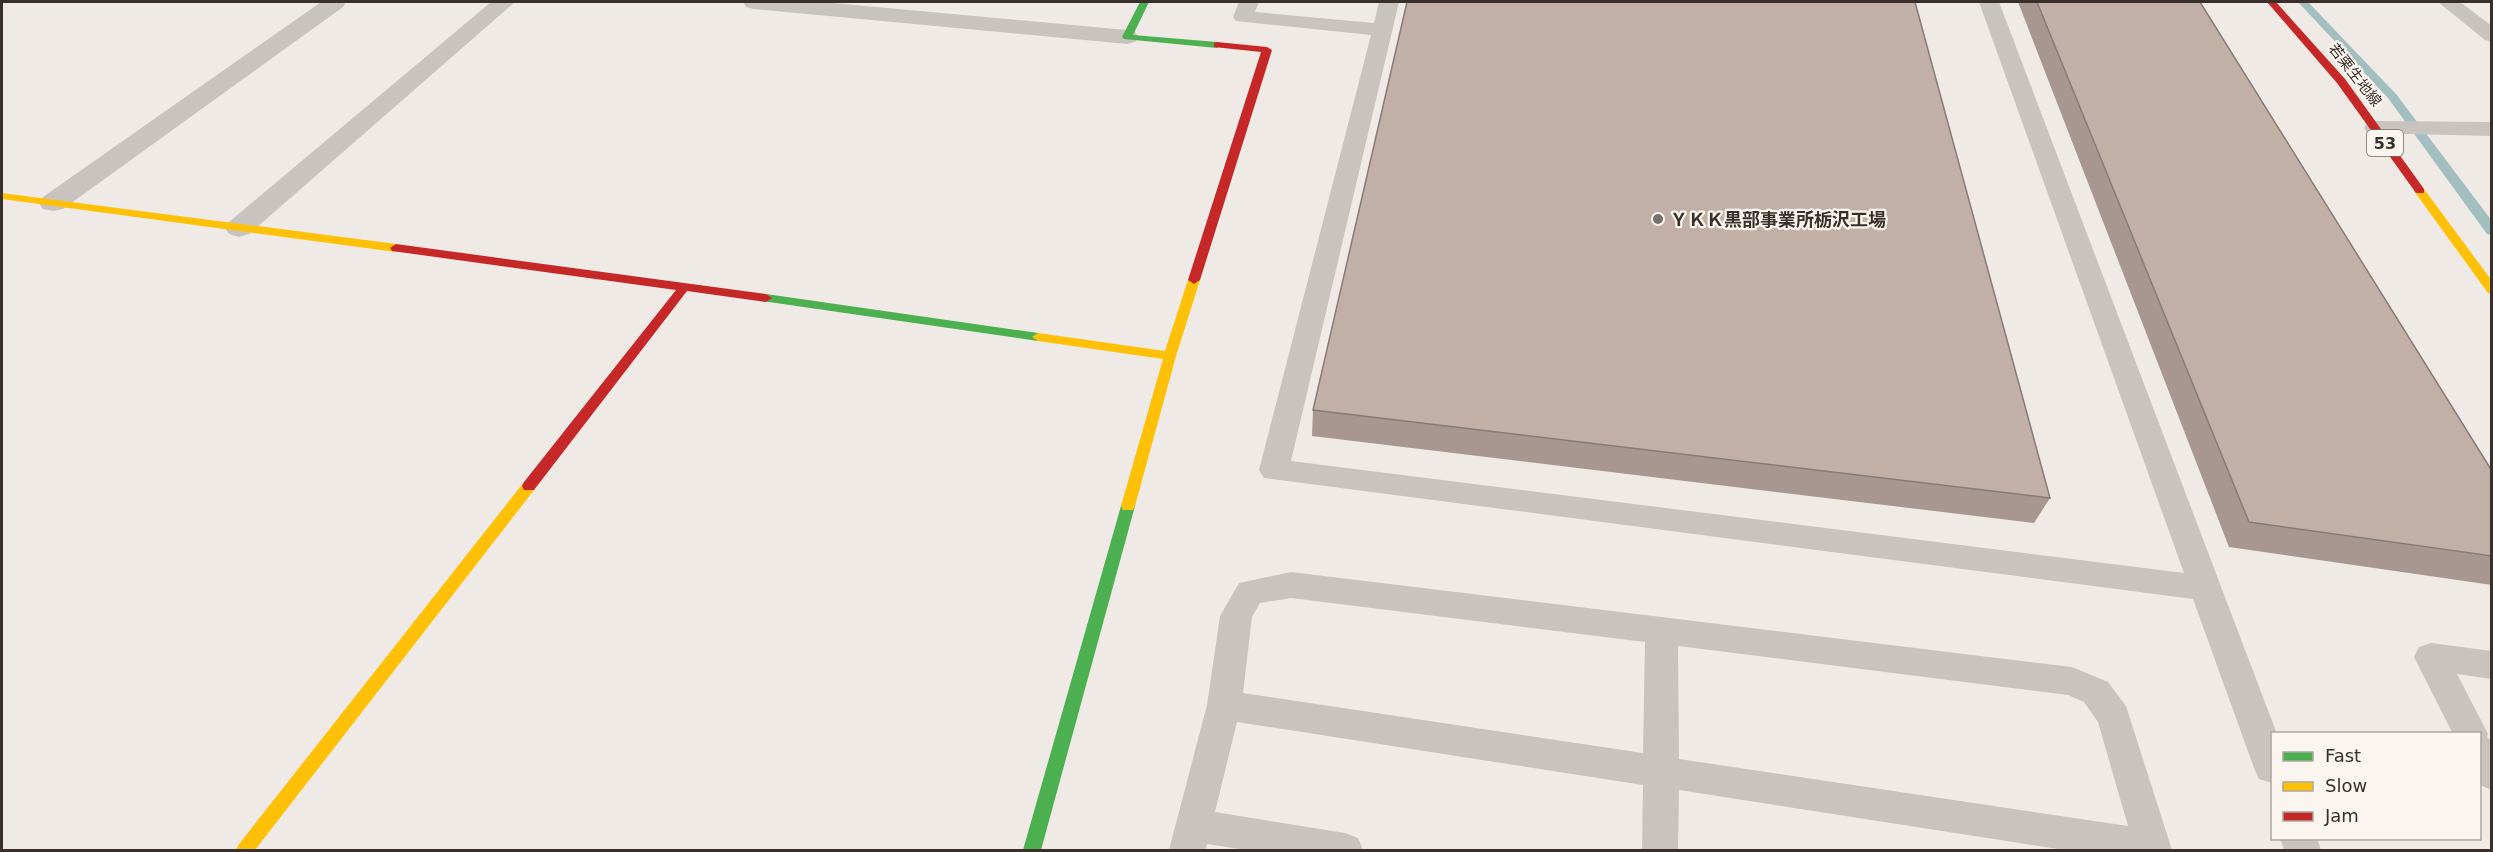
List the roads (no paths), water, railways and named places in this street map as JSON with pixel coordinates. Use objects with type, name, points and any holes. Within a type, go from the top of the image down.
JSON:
[{"type":"street","points":[[53,203],[334,2]]},
{"type":"street","points":[[239,228],[504,2]]},
{"type":"street","points":[[754,2],[1267,50],[1170,356],[1032,850]]},
{"type":"street","points":[[1127,37],[1144,2]]},
{"type":"street","name":"若栗生地線","points":[[2271,2],[2342,81],[2492,290]]},
{"type":"street","points":[[2,196],[685,286],[1170,356]]},
{"type":"street","points":[[245,850],[685,286]]},
{"type":"lane","points":[[1249,2],[1243,17],[1382,30]]},
{"type":"lane","points":[[1389,2],[1274,470],[2207,588]]},
{"type":"lane","points":[[1989,2],[2271,765]]},
{"type":"lane","points":[[2448,2],[2492,36]]},
{"type":"lane","points":[[2375,128],[2492,129]]},
{"type":"lane","points":[[1224,705],[2152,849],[2114,716],[2096,692],[2072,681],[1292,585],[1250,592],[1236,616],[1224,705],[1191,838],[1345,850]]},
{"type":"lane","points":[[1660,850],[1662,630]]},
{"type":"lane","points":[[2470,732],[2431,657],[2492,665]]},
{"type":"lane","points":[[2481,753],[2492,774]]},
{"type":"waterway","points":[[2303,2],[2392,96],[2492,231]]},
{"type":"place","name":"ＹＫＫ黒部事業所栃沢工場","points":[[1658,219]]}]
